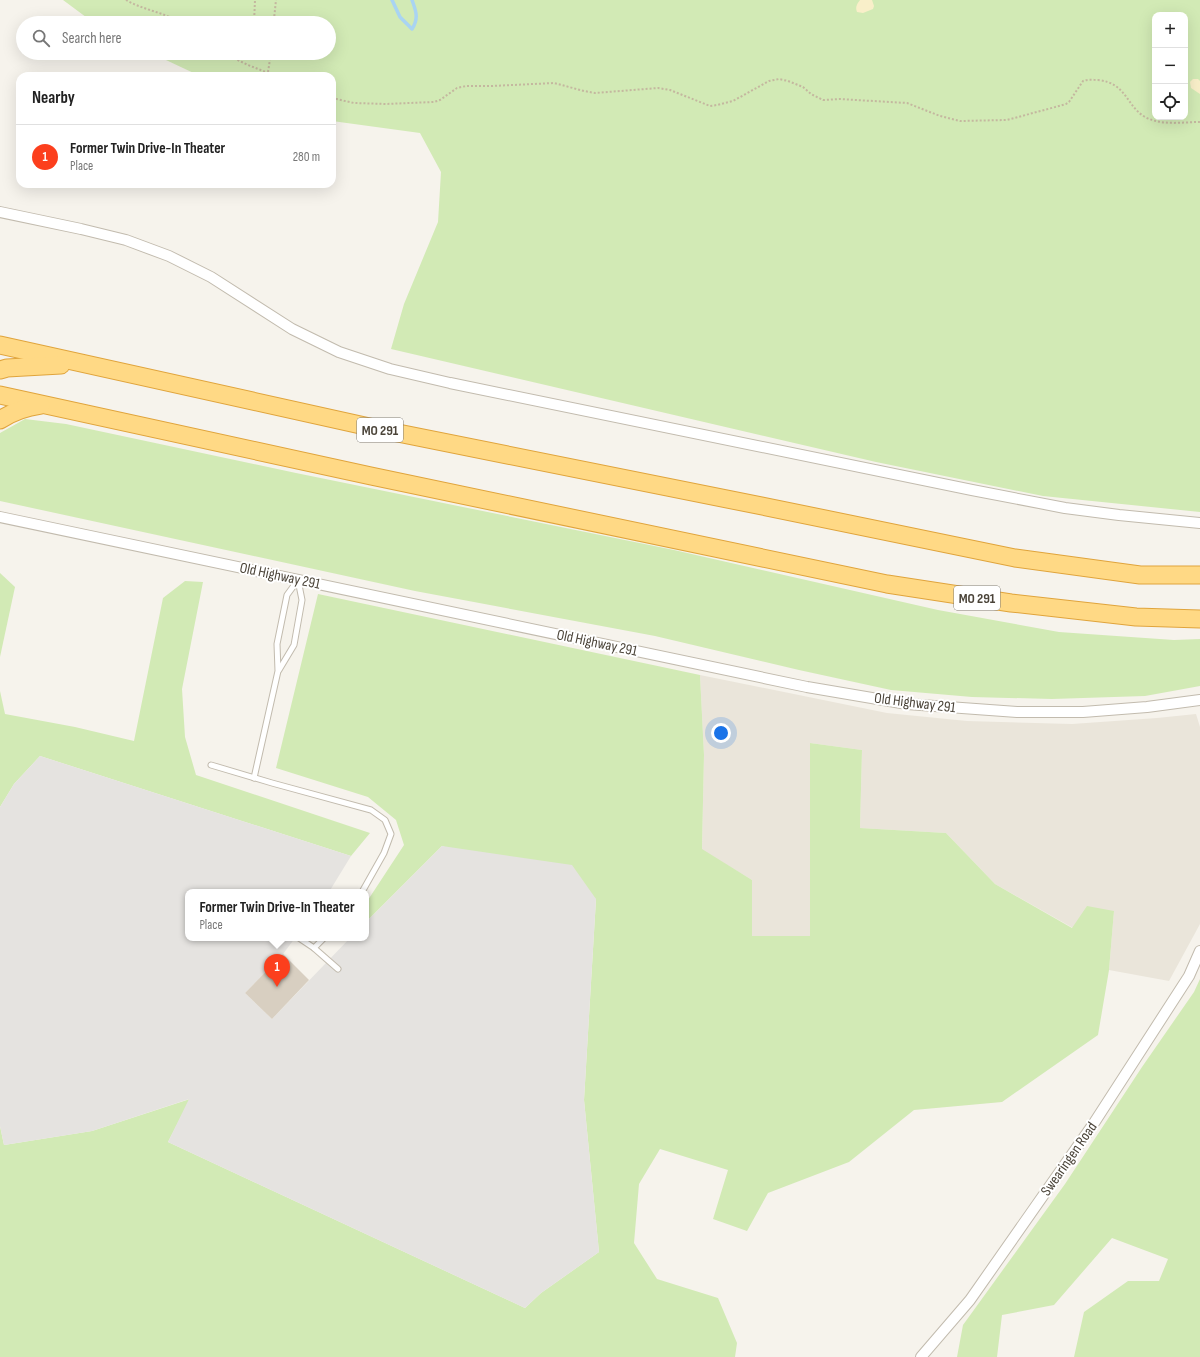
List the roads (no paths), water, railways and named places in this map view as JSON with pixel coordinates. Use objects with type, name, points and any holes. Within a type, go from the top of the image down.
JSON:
[{"type":"highway","points":[[0,337],[21,350]]},
{"type":"highway","name":"MO 291","points":[[0,345],[383,430],[1015,558],[1140,575],[1200,575]]},
{"type":"highway","points":[[0,370],[44,365],[87,364]]},
{"type":"highway","name":"MO 291","points":[[0,395],[371,476],[887,584],[1011,604],[1136,617],[1200,620]]},
{"type":"highway","points":[[0,420],[8,415],[30,407],[46,405]]},
{"type":"street","points":[[0,212],[119,238],[169,256],[211,277],[292,328],[339,352],[390,369],[457,385],[1065,508],[1200,523]]},
{"type":"street","name":"Old Highway 291","points":[[0,517],[807,688],[907,704],[1017,712],[1083,712],[1147,707],[1200,700]]},
{"type":"street","name":"Swearingen Road","points":[[921,1357],[970,1300],[1094,1123],[1189,976],[1200,951]]},
{"type":"lane","points":[[254,778],[278,671],[277,644],[287,595],[298,580]]},
{"type":"lane","points":[[278,671],[294,645],[302,600],[298,580]]},
{"type":"lane","points":[[211,765],[371,810],[385,820],[391,834],[384,853],[364,889]]},
{"type":"lane","points":[[304,941],[338,969]]},
{"type":"lane","points":[[314,948],[321,941]]},
{"type":"waterway","points":[[392,0],[400,17],[412,29],[416,21],[416,11],[412,0]]},
{"type":"place","name":"Former Twin Drive-In Theater","points":[[277,987]]}]
